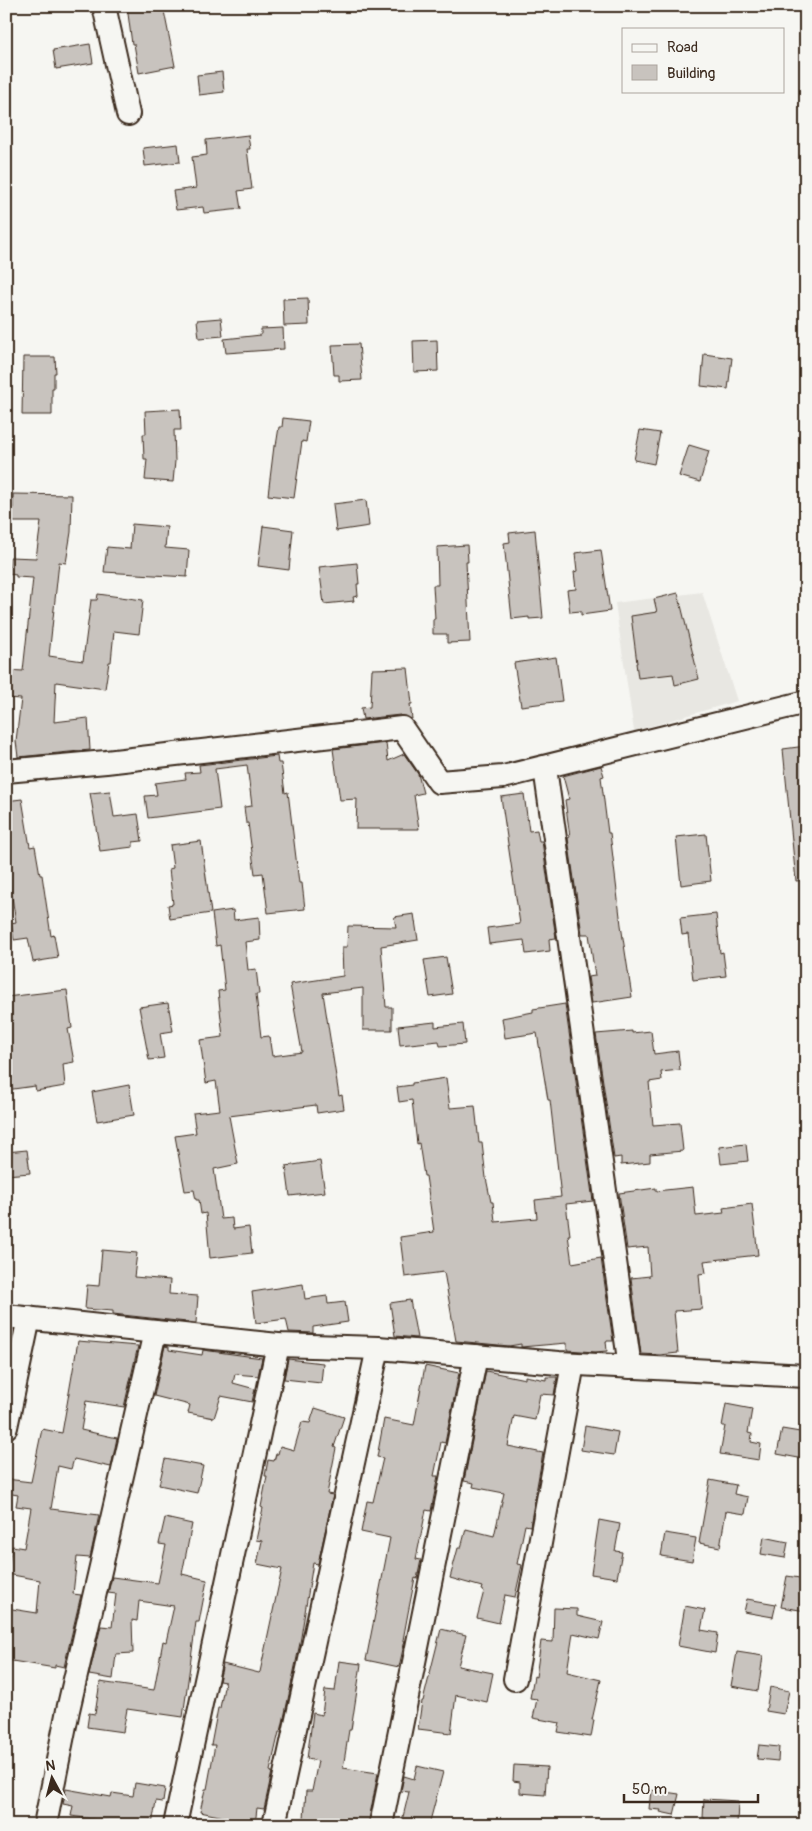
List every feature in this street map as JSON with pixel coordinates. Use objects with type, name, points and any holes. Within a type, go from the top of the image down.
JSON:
[{"type":"street","points":[[104,6],[128,114]]},
{"type":"street","points":[[6,771],[106,762],[402,728],[439,782],[503,778],[806,702]]},
{"type":"street","points":[[545,768],[630,1367]]},
{"type":"street","points":[[6,1316],[278,1345],[378,1348],[573,1364],[806,1376]]},
{"type":"street","points":[[6,1427],[29,1318]]},
{"type":"street","points":[[45,1825],[68,1710],[155,1332]]},
{"type":"street","points":[[175,1825],[278,1345]]},
{"type":"street","points":[[274,1825],[378,1348]]},
{"type":"street","points":[[381,1825],[476,1356]]},
{"type":"street","points":[[515,1679],[573,1364]]},
{"type":"shaded area","points":[[702,592],[737,701],[634,731],[615,603]]},
{"type":"building","points":[[127,6],[163,6],[175,66],[139,73],[134,44],[132,44]]},
{"type":"building","points":[[90,44],[93,63],[56,69],[53,50]]},
{"type":"building","points":[[222,72],[224,92],[199,95],[197,75]]},
{"type":"building","points":[[248,135],[250,149],[247,149],[252,189],[238,191],[241,209],[204,213],[203,207],[176,210],[173,191],[196,188],[192,157],[207,155],[206,140]]},
{"type":"building","points":[[178,144],[180,162],[145,166],[143,148]]},
{"type":"building","points":[[308,298],[309,325],[284,326],[283,299]]},
{"type":"building","points":[[221,318],[223,336],[199,338],[197,320]]},
{"type":"building","points":[[283,328],[284,349],[226,353],[224,339],[261,335],[261,329]]},
{"type":"building","points":[[437,340],[438,371],[414,372],[413,341]]},
{"type":"building","points":[[359,344],[362,380],[339,381],[339,375],[334,375],[332,345]]},
{"type":"building","points":[[704,354],[732,358],[728,389],[701,386]]},
{"type":"building","points":[[23,357],[55,357],[56,373],[54,373],[54,388],[52,388],[52,415],[22,415]]},
{"type":"building","points":[[180,409],[181,430],[174,430],[175,461],[173,482],[145,480],[147,459],[144,459],[143,434],[146,434],[145,411]]},
{"type":"building","points":[[283,418],[309,421],[306,442],[302,441],[294,498],[268,495],[274,446],[276,446],[279,427],[282,427]]},
{"type":"building","points":[[640,430],[660,433],[654,464],[634,460]]},
{"type":"building","points":[[689,445],[709,451],[700,482],[679,476]]},
{"type":"building","points":[[13,494],[72,495],[71,532],[66,563],[59,562],[49,656],[83,661],[91,600],[97,600],[98,594],[143,600],[139,634],[114,631],[111,662],[109,662],[105,689],[56,682],[54,722],[88,718],[90,750],[18,757],[16,741],[21,699],[6,698],[6,670],[23,671],[33,578],[16,577],[16,575],[9,574],[10,557],[36,558],[41,522],[13,522]]},
{"type":"building","points":[[366,500],[369,526],[336,531],[333,504]]},
{"type":"building","points":[[132,524],[167,527],[165,548],[189,550],[187,577],[104,572],[107,547],[130,549]]},
{"type":"building","points":[[263,526],[293,530],[289,570],[258,566]]},
{"type":"building","points":[[535,530],[543,618],[512,619],[504,543],[510,542],[509,533]]},
{"type":"building","points":[[467,545],[468,562],[466,562],[470,642],[447,643],[447,634],[433,634],[433,619],[435,619],[433,585],[438,585],[437,547]]},
{"type":"building","points":[[601,550],[610,611],[581,615],[581,611],[570,612],[567,590],[576,589],[574,572],[577,571],[575,553]]},
{"type":"building","points":[[357,563],[359,584],[357,584],[358,596],[353,597],[354,601],[324,604],[319,567]]},
{"type":"building","points":[[678,593],[699,679],[675,685],[673,674],[638,678],[631,616],[657,612],[654,599]]},
{"type":"building","points":[[556,657],[562,701],[521,706],[514,663]]},
{"type":"building","points":[[408,668],[412,719],[400,715],[363,719],[361,708],[370,707],[372,669]]},
{"type":"building","points":[[386,743],[388,761],[404,754],[418,774],[423,793],[414,795],[419,829],[356,829],[357,799],[340,800],[333,749]]},
{"type":"building","points":[[806,746],[806,880],[796,881],[783,749]]},
{"type":"building","points":[[277,756],[278,763],[281,763],[285,793],[288,792],[299,883],[302,883],[305,909],[268,913],[263,873],[255,874],[248,823],[246,823],[244,807],[252,806],[247,765],[215,769],[220,809],[148,818],[145,796],[157,795],[155,783],[186,779],[185,773],[200,772],[199,765]]},
{"type":"building","points":[[601,766],[604,776],[601,777],[608,833],[610,833],[632,997],[592,1003],[588,977],[595,976],[589,934],[582,934],[568,838],[570,837],[565,800],[569,799],[563,776]]},
{"type":"building","points":[[110,791],[114,817],[138,814],[142,841],[133,842],[133,847],[100,851],[90,793]]},
{"type":"building","points":[[524,794],[529,831],[537,830],[539,841],[542,841],[556,938],[549,939],[550,951],[526,954],[524,940],[489,944],[487,928],[520,924],[501,797]]},
{"type":"building","points":[[22,799],[30,847],[35,846],[40,875],[42,875],[51,936],[54,935],[58,958],[33,962],[28,938],[14,940],[11,923],[16,922],[9,879],[6,879],[6,801]]},
{"type":"building","points":[[706,834],[711,881],[681,885],[676,837]]},
{"type":"building","points":[[201,841],[211,913],[170,919],[168,905],[173,904],[169,869],[173,868],[170,845]]},
{"type":"building","points":[[233,910],[234,920],[259,917],[260,940],[245,942],[248,970],[256,969],[259,994],[256,994],[261,1037],[269,1036],[272,1056],[302,1052],[290,984],[343,976],[342,947],[347,947],[348,926],[396,927],[394,917],[414,914],[418,940],[381,946],[386,1007],[392,1007],[392,1030],[363,1030],[363,988],[323,993],[339,1096],[342,1095],[344,1109],[317,1113],[316,1105],[229,1116],[238,1164],[214,1169],[221,1219],[232,1218],[233,1229],[249,1227],[252,1253],[210,1258],[206,1213],[201,1214],[199,1200],[196,1200],[194,1190],[185,1191],[175,1136],[196,1133],[193,1113],[220,1110],[216,1081],[206,1083],[200,1040],[223,1037],[218,991],[225,990],[220,945],[216,946],[212,913]]},
{"type":"building","points":[[716,914],[720,953],[723,952],[726,976],[693,980],[688,934],[682,935],[680,918]]},
{"type":"building","points":[[446,957],[452,994],[430,997],[424,960]]},
{"type":"building","points":[[67,990],[72,1028],[68,1029],[74,1062],[63,1064],[65,1086],[36,1091],[35,1086],[6,1090],[6,997]]},
{"type":"building","points":[[168,1003],[173,1031],[160,1033],[164,1058],[149,1060],[139,1007]]},
{"type":"building","points":[[565,1004],[593,1201],[566,1204],[570,1235],[568,1235],[572,1263],[601,1258],[613,1341],[606,1341],[607,1351],[595,1352],[567,1350],[567,1343],[521,1347],[521,1344],[509,1346],[456,1341],[444,1272],[405,1277],[400,1237],[434,1232],[426,1176],[424,1176],[419,1143],[417,1144],[412,1100],[399,1102],[397,1087],[446,1078],[450,1108],[475,1106],[479,1143],[482,1143],[486,1178],[491,1202],[493,1202],[495,1222],[537,1218],[535,1200],[561,1197],[550,1100],[548,1100],[537,1033],[505,1038],[502,1018],[533,1012],[533,1009]]},
{"type":"building","points":[[435,1022],[435,1027],[463,1024],[465,1044],[440,1046],[439,1041],[400,1045],[398,1026]]},
{"type":"building","points":[[632,1031],[632,1033],[651,1031],[654,1054],[678,1051],[680,1070],[661,1072],[662,1080],[649,1082],[653,1125],[680,1123],[683,1151],[650,1154],[650,1162],[621,1165],[621,1157],[614,1158],[596,1034]]},
{"type":"building","points":[[129,1085],[134,1115],[97,1121],[92,1092]]},
{"type":"building","points":[[746,1144],[748,1161],[721,1164],[719,1147]]},
{"type":"building","points":[[27,1150],[30,1173],[6,1175],[6,1152]]},
{"type":"building","points":[[320,1161],[325,1192],[290,1196],[286,1166]]},
{"type":"building","points":[[693,1187],[696,1216],[724,1213],[723,1208],[752,1204],[758,1255],[704,1261],[706,1273],[699,1274],[702,1309],[674,1311],[678,1353],[660,1355],[641,1354],[631,1278],[650,1276],[648,1247],[627,1249],[619,1193],[656,1188],[656,1191]]},
{"type":"building","points":[[102,1250],[137,1253],[134,1277],[170,1280],[169,1294],[198,1296],[196,1323],[113,1314],[113,1311],[85,1309],[87,1285],[99,1286]]},
{"type":"building","points":[[303,1284],[305,1299],[327,1296],[328,1304],[345,1302],[348,1322],[313,1327],[313,1333],[289,1332],[286,1319],[256,1323],[252,1292]]},
{"type":"building","points":[[410,1300],[417,1338],[395,1336],[390,1303]]},
{"type":"building","points":[[78,1341],[138,1346],[124,1407],[86,1401],[81,1430],[117,1438],[111,1467],[74,1459],[71,1469],[58,1466],[51,1509],[99,1515],[90,1558],[77,1557],[73,1594],[81,1595],[64,1667],[55,1665],[55,1668],[6,1660],[6,1608],[37,1613],[40,1580],[7,1574],[12,1546],[24,1548],[31,1508],[16,1506],[18,1495],[6,1493],[6,1479],[31,1482],[42,1429],[62,1433]]},
{"type":"building","points":[[165,1346],[169,1347],[169,1350],[202,1355],[203,1350],[262,1358],[258,1376],[235,1374],[233,1383],[255,1389],[252,1402],[221,1396],[214,1418],[188,1413],[190,1405],[154,1396]]},
{"type":"building","points":[[288,1359],[323,1363],[321,1383],[284,1379]]},
{"type":"building","points":[[425,1366],[459,1373],[445,1443],[441,1442],[434,1476],[438,1476],[431,1511],[426,1510],[416,1559],[421,1560],[417,1579],[415,1578],[399,1667],[366,1660],[390,1538],[361,1532],[367,1501],[373,1502],[383,1458],[377,1457],[384,1419],[414,1425]]},
{"type":"building","points":[[486,1371],[525,1379],[525,1376],[546,1380],[546,1377],[557,1377],[554,1395],[540,1394],[535,1420],[514,1416],[508,1446],[543,1453],[530,1526],[525,1525],[517,1564],[522,1565],[515,1597],[505,1595],[499,1623],[477,1618],[484,1591],[481,1590],[482,1587],[450,1578],[458,1548],[461,1548],[466,1529],[494,1536],[504,1493],[473,1487],[474,1483],[464,1481]]},
{"type":"building","points":[[726,1404],[752,1409],[748,1433],[752,1434],[751,1442],[761,1444],[759,1460],[720,1454],[725,1426],[722,1426]]},
{"type":"building","points":[[315,1408],[344,1417],[334,1447],[336,1448],[327,1494],[333,1495],[318,1564],[313,1563],[300,1643],[281,1732],[279,1732],[270,1771],[272,1772],[264,1809],[257,1808],[255,1825],[228,1825],[229,1818],[200,1812],[205,1789],[207,1789],[215,1745],[211,1745],[225,1682],[219,1681],[223,1664],[260,1672],[282,1569],[257,1564],[262,1541],[256,1540],[263,1508],[261,1507],[268,1460],[274,1461],[280,1446],[294,1450],[302,1422],[310,1423]]},
{"type":"building","points":[[585,1426],[618,1432],[614,1455],[581,1450]]},
{"type":"building","points":[[782,1429],[806,1433],[804,1459],[777,1454]]},
{"type":"building","points":[[165,1459],[203,1466],[197,1493],[159,1485]]},
{"type":"building","points":[[710,1480],[736,1485],[734,1494],[748,1497],[745,1514],[726,1511],[720,1547],[699,1543]]},
{"type":"building","points":[[165,1518],[192,1524],[182,1574],[207,1580],[199,1622],[196,1622],[183,1717],[127,1709],[123,1732],[87,1727],[89,1713],[95,1714],[100,1682],[154,1690],[163,1641],[166,1642],[174,1606],[139,1601],[137,1621],[132,1620],[133,1653],[116,1654],[113,1679],[89,1675],[101,1626],[112,1627],[116,1594],[108,1593],[112,1577],[158,1583],[166,1545],[159,1544]]},
{"type":"building","points":[[599,1520],[620,1524],[615,1551],[622,1552],[617,1578],[591,1574]]},
{"type":"building","points":[[665,1533],[696,1538],[692,1561],[661,1556]]},
{"type":"building","points":[[764,1537],[788,1542],[785,1558],[761,1554]]},
{"type":"building","points":[[787,1576],[806,1579],[806,1611],[781,1607]]},
{"type":"building","points":[[747,1599],[776,1604],[773,1617],[744,1612]]},
{"type":"building","points":[[685,1606],[705,1610],[701,1630],[718,1633],[715,1653],[678,1646]]},
{"type":"building","points":[[554,1608],[577,1609],[577,1616],[603,1622],[599,1639],[573,1633],[567,1672],[601,1680],[592,1720],[594,1720],[591,1737],[558,1732],[560,1723],[533,1718],[537,1699],[530,1698],[534,1676],[536,1677],[541,1641],[553,1642]]},
{"type":"building","points":[[441,1629],[466,1635],[458,1666],[493,1673],[487,1702],[456,1695],[451,1733],[418,1729],[422,1701]]},
{"type":"building","points":[[737,1652],[763,1656],[758,1691],[731,1686]]},
{"type":"building","points":[[339,1661],[361,1664],[343,1768],[378,1773],[368,1825],[331,1825],[332,1820],[304,1818],[306,1791],[312,1791],[318,1761],[307,1759],[313,1713],[322,1715],[325,1690],[335,1691]]},
{"type":"building","points":[[770,1687],[789,1691],[784,1714],[766,1711]]},
{"type":"building","points":[[759,1745],[779,1747],[778,1761],[757,1759]]},
{"type":"building","points":[[514,1765],[547,1767],[545,1795],[520,1793],[520,1782],[513,1781]]},
{"type":"building","points":[[417,1766],[443,1772],[429,1825],[417,1825],[402,1821],[409,1792],[401,1791],[404,1776],[414,1779]]},
{"type":"building","points":[[135,1783],[165,1788],[163,1802],[156,1801],[152,1825],[134,1825],[71,1816],[73,1806],[63,1804],[66,1789],[111,1797],[112,1793],[133,1796]]},
{"type":"building","points":[[651,1790],[679,1794],[674,1815],[660,1812],[661,1810],[649,1809]]},
{"type":"building","points":[[704,1799],[738,1801],[737,1825],[704,1825]]}]
